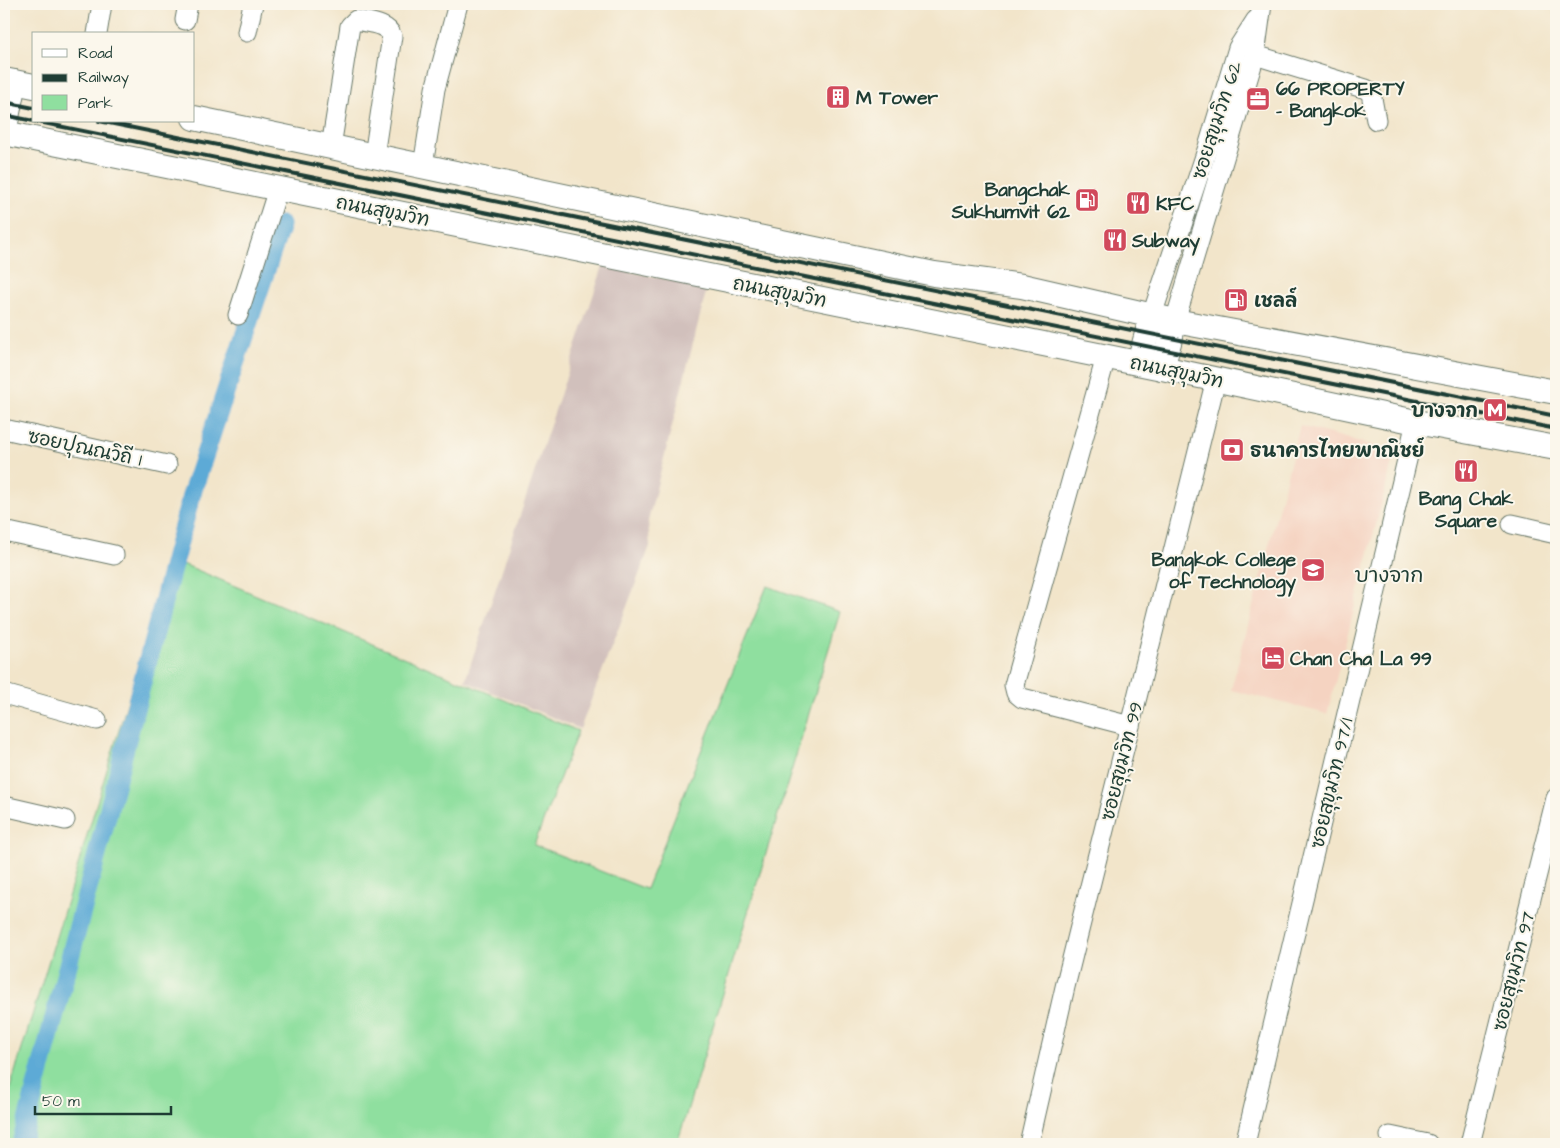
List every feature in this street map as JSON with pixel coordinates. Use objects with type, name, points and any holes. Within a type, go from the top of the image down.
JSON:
[{"type":"main road","points":[[4,133],[17,83]]},
{"type":"main road","points":[[195,118],[925,272],[1022,286],[1175,320],[1556,392]]},
{"type":"main road","name":"ถนนสุขุมวิท","points":[[4,133],[1139,363],[1416,422],[1556,448]]},
{"type":"main road","points":[[1139,363],[1152,315]]},
{"type":"main road","points":[[1162,368],[1175,320]]},
{"type":"street","points":[[97,32],[102,4]]},
{"type":"street","points":[[247,32],[252,4]]},
{"type":"street","points":[[423,166],[434,89],[458,4]]},
{"type":"street","name":"ซอยสุขุมวิท 62","points":[[1175,320],[1255,55],[1261,9]]},
{"type":"street","name":"ซอยสุขุมวิท 62","points":[[1152,315],[1208,147],[1238,48],[1261,9]]},
{"type":"street","points":[[331,147],[350,26],[356,20],[385,27],[390,30],[392,36],[374,156]]},
{"type":"street","points":[[1255,55],[1366,89],[1371,93],[1376,120]]},
{"type":"street","points":[[238,315],[278,189]]},
{"type":"street","points":[[1106,357],[1014,684],[1016,693],[1022,698],[1130,726]]},
{"type":"street","name":"ซอยสุขุมวิท 99","points":[[1029,1144],[1065,987],[1216,379]]},
{"type":"street","name":"ซอยสุขุมวิท 97/1","points":[[1245,1144],[1416,422]]},
{"type":"street","name":"ซอยปุณณวิถี 1","points":[[4,430],[167,464]]},
{"type":"street","points":[[1512,524],[1556,534]]},
{"type":"street","points":[[4,530],[114,555]]},
{"type":"street","points":[[4,694],[97,720]]},
{"type":"street","name":"ซอยสุขุมวิท 97","points":[[1470,1144],[1556,798]]},
{"type":"street","points":[[4,806],[65,820]]},
{"type":"street","points":[[1390,1136],[1428,1144]]},
{"type":"shaded area","points":[[603,266],[707,288],[648,521],[650,546],[580,729],[465,681]]},
{"type":"shaded area","name":"Bangkok College of Technology","points":[[1300,426],[1395,451],[1327,714],[1231,690]]},
{"type":"green space","points":[[171,559],[578,731],[534,845],[646,889],[767,586],[840,612],[677,1144],[4,1144],[4,1108]]},
{"type":"waterway","points":[[21,1144],[191,496],[281,225]]},
{"type":"railway","points":[[4,102],[32,108]]},
{"type":"railway","points":[[4,115],[32,121]]},
{"type":"railway","points":[[39,122],[1556,429]]},
{"type":"railway","points":[[104,122],[1556,416]]},
{"type":"place","name":"M Tower","points":[[838,97]]},
{"type":"place","name":"66 PROPERTY - Bangkok","points":[[1258,99]]},
{"type":"place","name":"Bangchak Sukhumvit 62","points":[[1087,200]]},
{"type":"place","name":"KFC","points":[[1138,203]]},
{"type":"place","name":"Subway","points":[[1115,240]]},
{"type":"place","name":"เชลล์","points":[[1236,300]]},
{"type":"place","name":"บางจาก","points":[[1495,410]]},
{"type":"place","name":"ธนาคารไทยพาณิชย์","points":[[1232,450]]},
{"type":"place","name":"Bang Chak Square","points":[[1466,471]]},
{"type":"place","name":"Bangkok College of Technology","points":[[1313,570]]},
{"type":"place","name":"Chan Cha La 99","points":[[1273,658]]},
{"type":"district","name":"บางจาก","points":[[1389,575]]}]
